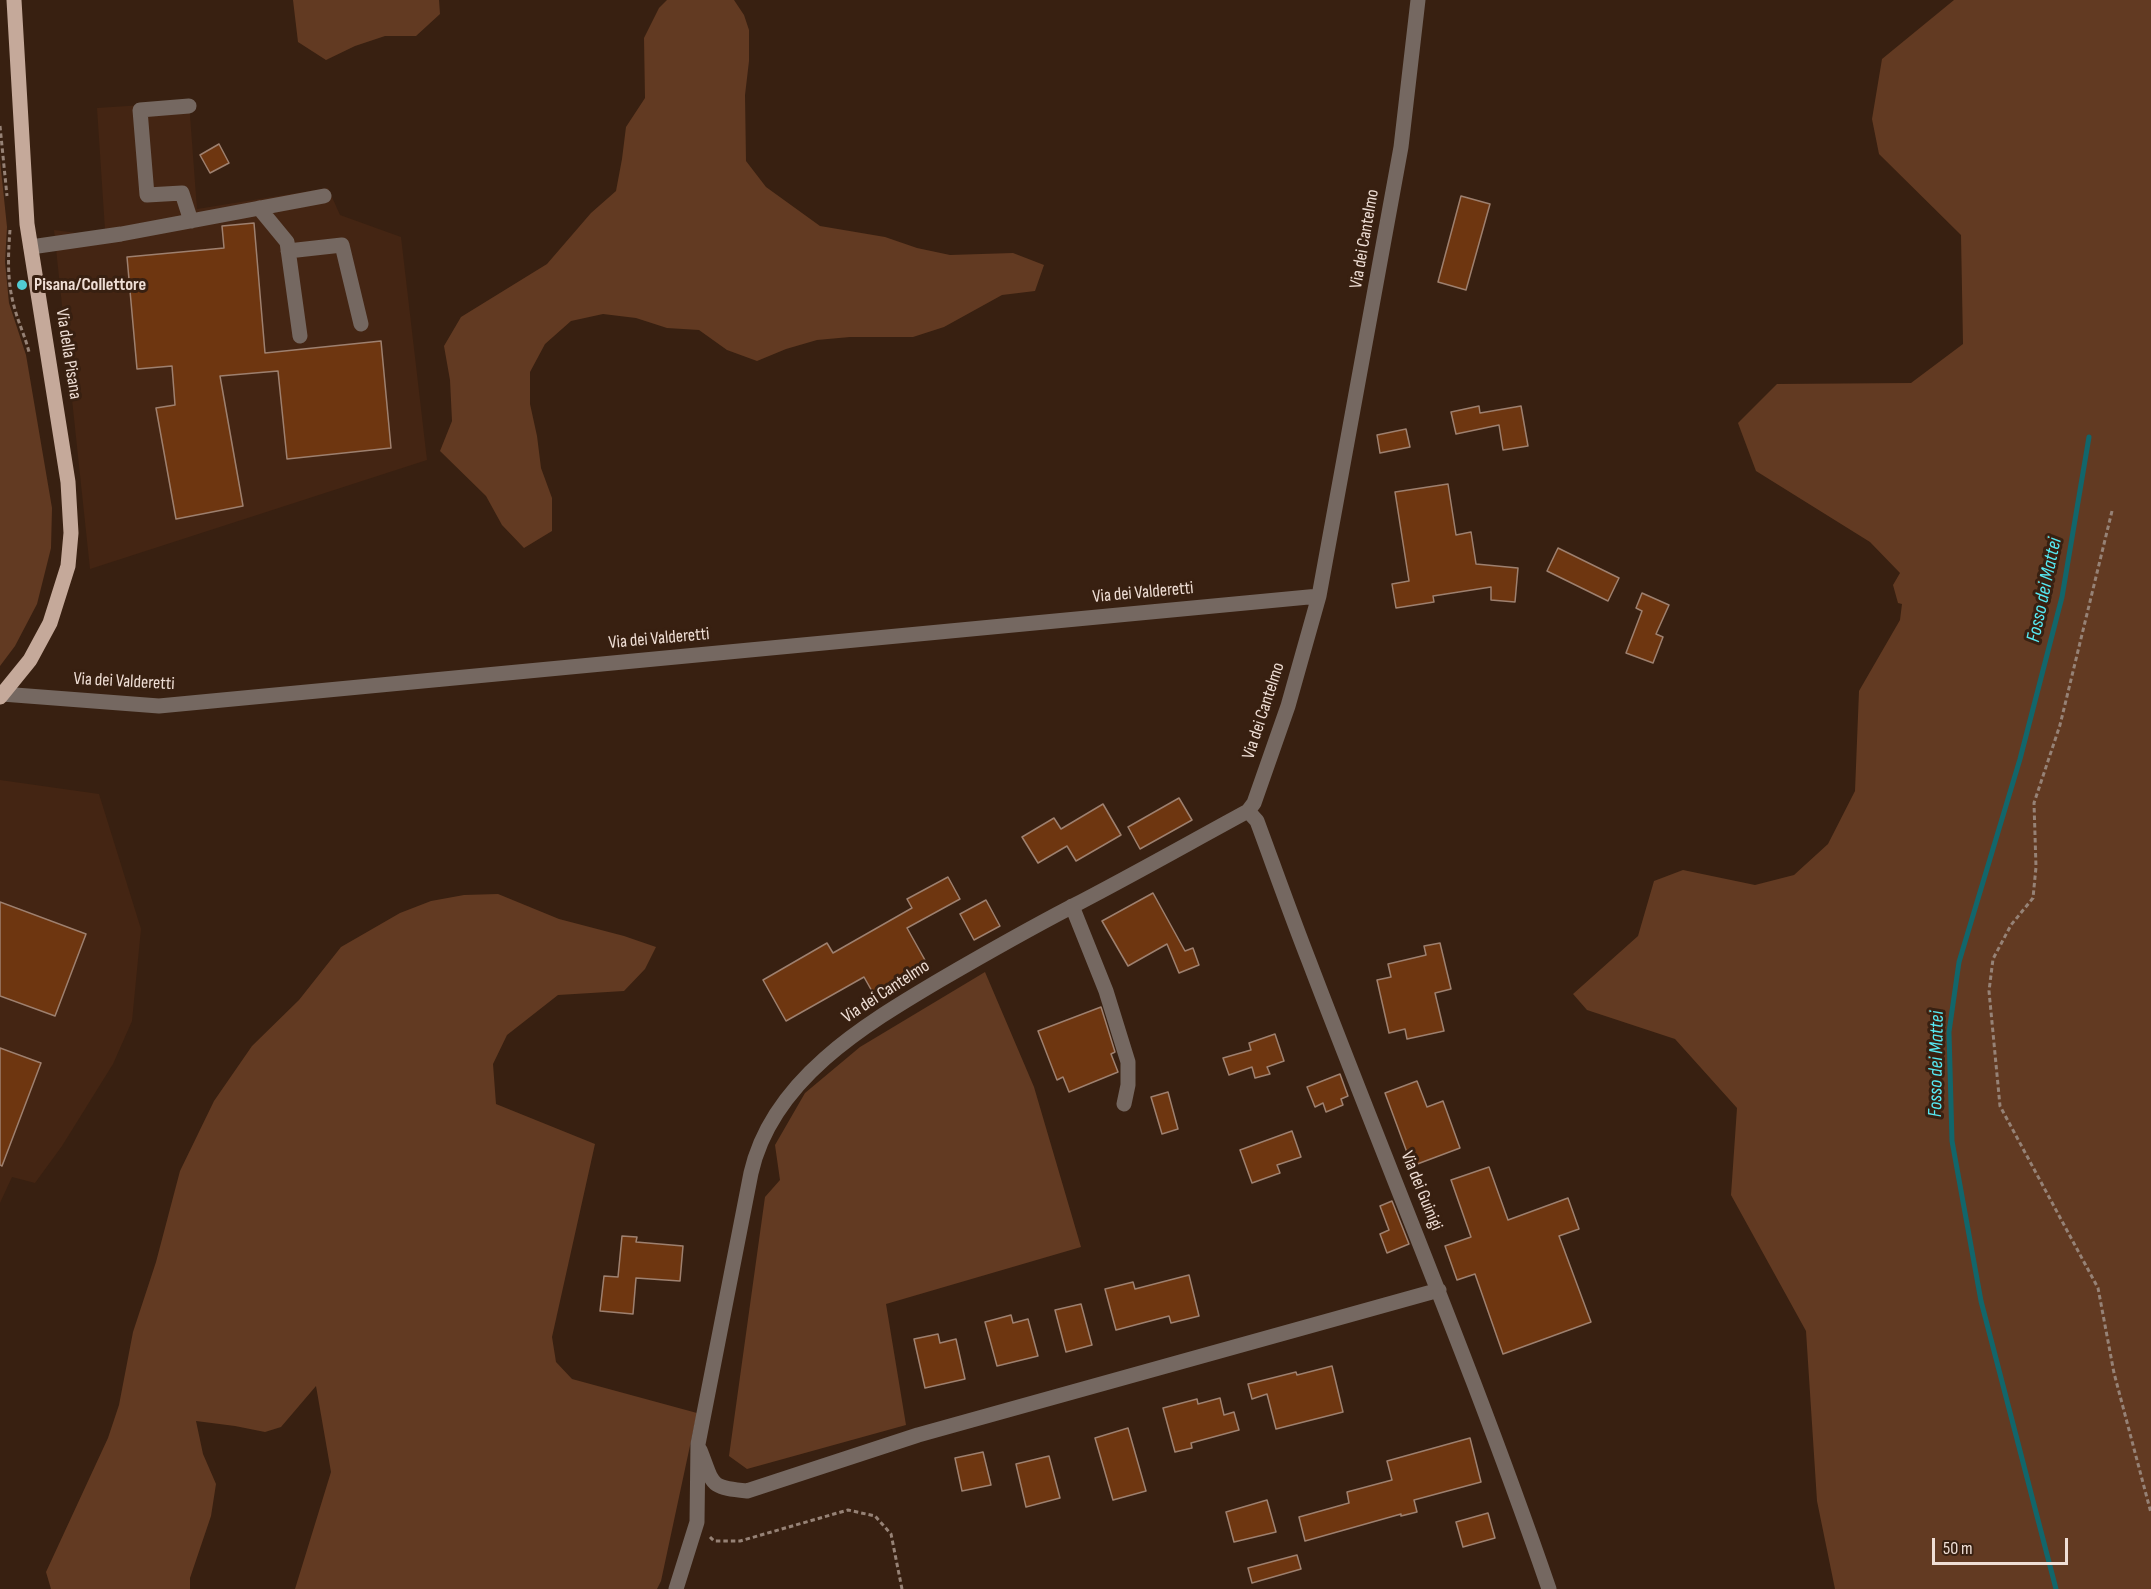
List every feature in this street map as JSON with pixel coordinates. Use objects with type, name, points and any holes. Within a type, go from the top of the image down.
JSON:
[{"type":"main road","name":"Via della Pisana","points":[[1,695],[30,660],[50,623],[68,566],[71,533],[68,482],[27,224],[14,0]]},
{"type":"street","name":"Via dei Cantelmo","points":[[676,1589],[684,1570],[697,1522],[698,1444],[751,1173],[756,1151],[786,1100],[813,1071],[854,1034],[891,1008],[1002,943],[1248,811],[1254,803],[1288,706],[1319,596],[1401,147],[1418,0]]},
{"type":"street","points":[[189,106],[140,110],[147,195],[182,193],[191,221]]},
{"type":"street","points":[[31,247],[121,234],[324,196]]},
{"type":"street","points":[[260,208],[287,242],[300,336]]},
{"type":"street","points":[[288,251],[342,245],[361,324]]},
{"type":"street","name":"Via dei Valderetti","points":[[1,695],[159,706],[1319,596]]},
{"type":"street","name":"Via dei Guinigi","points":[[1248,811],[1257,821],[1309,961],[1439,1290],[1508,1471],[1549,1589]]},
{"type":"street","points":[[1072,906],[1106,991],[1128,1062],[1128,1084],[1124,1104]]},
{"type":"street","points":[[698,1444],[713,1483],[722,1489],[747,1491],[918,1435],[1439,1290]]},
{"type":"path","points":[[0,126],[7,197]]},
{"type":"path","points":[[10,226],[8,262],[10,285],[14,308],[31,362]]},
{"type":"path","points":[[2112,511],[2060,725],[2034,804],[2036,867],[2033,898],[2011,925],[1993,959],[1989,991],[2000,1106],[2098,1288],[2114,1373],[2151,1513]]},
{"type":"path","points":[[697,1522],[714,1541],[740,1541],[848,1510],[875,1516],[891,1534],[902,1589]]},
{"type":"shaded area","points":[[293,0],[439,0],[440,14],[416,36],[385,36],[355,46],[326,60],[298,42]]},
{"type":"shaded area","points":[[667,0],[734,0],[744,15],[749,30],[749,61],[745,95],[746,161],[766,187],[820,226],[885,237],[917,248],[950,255],[1013,253],[1044,265],[1035,291],[1002,295],[944,327],[913,337],[850,337],[817,340],[757,361],[727,350],[699,330],[667,328],[636,318],[603,314],[571,321],[545,344],[530,372],[530,404],[541,468],[552,498],[552,531],[524,548],[502,525],[486,496],[440,451],[452,421],[450,380],[444,346],[461,317],[547,264],[591,213],[616,191],[626,127],[645,98],[644,38],[659,8]]},
{"type":"shaded area","points":[[1954,0],[2151,0],[2151,1589],[1835,1589],[1817,1501],[1806,1331],[1731,1195],[1737,1108],[1675,1039],[1587,1010],[1573,994],[1638,936],[1654,881],[1683,870],[1755,885],[1794,875],[1828,844],[1855,791],[1859,691],[1900,620],[1902,604],[1898,603],[1893,585],[1900,573],[1870,542],[1756,471],[1738,423],[1777,384],[1911,383],[1963,344],[1961,235],[1879,154],[1872,119],[1882,59]]},
{"type":"shaded area","points":[[189,102],[197,209],[328,188],[340,215],[401,237],[427,460],[90,569],[54,230],[77,233],[105,230],[97,108]]},
{"type":"shaded area","points":[[0,160],[7,227],[5,262],[9,303],[26,355],[52,508],[51,548],[37,604],[15,646],[0,666]]},
{"type":"shaded area","points":[[0,780],[99,794],[141,929],[132,1021],[113,1064],[62,1146],[35,1183],[12,1177],[0,1203]]},
{"type":"shaded area","points":[[498,894],[559,919],[656,947],[645,969],[624,991],[558,995],[507,1035],[493,1064],[496,1104],[595,1144],[552,1337],[556,1362],[572,1379],[697,1413],[661,1581],[657,1589],[295,1589],[331,1472],[316,1386],[281,1427],[265,1432],[196,1421],[203,1454],[216,1484],[211,1516],[190,1578],[190,1589],[51,1589],[46,1572],[108,1438],[119,1405],[133,1332],[156,1262],[180,1171],[214,1101],[252,1046],[299,1000],[341,947],[400,913],[431,901],[464,895]]},
{"type":"shaded area","points":[[985,972],[1034,1087],[1081,1247],[886,1304],[906,1425],[747,1469],[729,1456],[765,1197],[780,1180],[775,1145],[805,1093],[860,1047]]},
{"type":"building","points":[[219,144],[229,163],[210,173],[200,155]]},
{"type":"building","points":[[1461,196],[1490,204],[1466,290],[1438,282]]},
{"type":"building","points":[[254,223],[265,353],[381,341],[391,448],[287,459],[278,371],[220,376],[243,506],[176,519],[156,408],[175,405],[172,366],[137,369],[127,257],[224,248],[222,226]]},
{"type":"building","points":[[1479,406],[1480,413],[1521,406],[1528,446],[1503,450],[1499,425],[1456,434],[1451,412]]},
{"type":"building","points":[[1406,429],[1410,447],[1380,453],[1377,435]]},
{"type":"building","points":[[1448,484],[1456,535],[1471,532],[1476,564],[1518,568],[1515,602],[1491,600],[1491,587],[1433,596],[1434,602],[1396,608],[1392,584],[1409,581],[1395,492]]},
{"type":"building","points":[[1558,548],[1619,578],[1608,601],[1547,571]]},
{"type":"building","points":[[1642,593],[1669,605],[1656,634],[1663,637],[1653,663],[1626,653],[1642,611],[1636,608]]},
{"type":"building","points":[[1179,798],[1192,820],[1140,849],[1128,827]]},
{"type":"building","points":[[1103,804],[1121,835],[1076,861],[1067,846],[1038,863],[1022,837],[1054,818],[1061,829]]},
{"type":"building","points":[[948,877],[960,899],[907,928],[930,969],[877,1000],[864,977],[786,1021],[763,980],[827,943],[833,953],[912,908],[907,899]]},
{"type":"building","points":[[1153,893],[1185,951],[1193,948],[1199,965],[1179,973],[1167,944],[1128,966],[1102,921]]},
{"type":"building","points":[[986,900],[1000,926],[974,940],[960,914]]},
{"type":"building","points":[[0,902],[86,934],[55,1016],[0,996]]},
{"type":"building","points":[[1440,943],[1451,989],[1435,993],[1444,1031],[1407,1039],[1405,1029],[1389,1033],[1377,980],[1391,977],[1388,964],[1426,955],[1424,946]]},
{"type":"building","points":[[1101,1007],[1115,1052],[1111,1054],[1118,1072],[1069,1092],[1063,1077],[1057,1080],[1038,1031]]},
{"type":"building","points":[[1275,1034],[1284,1061],[1267,1067],[1270,1074],[1255,1078],[1252,1067],[1229,1075],[1223,1058],[1251,1050],[1249,1043]]},
{"type":"building","points":[[0,1048],[41,1063],[2,1166],[0,1165]]},
{"type":"building","points":[[1340,1074],[1348,1096],[1341,1099],[1343,1105],[1326,1112],[1323,1103],[1315,1107],[1307,1087]]},
{"type":"building","points":[[1417,1081],[1427,1107],[1443,1101],[1460,1148],[1412,1166],[1385,1093]]},
{"type":"building","points":[[1168,1092],[1178,1129],[1162,1134],[1151,1097]]},
{"type":"building","points":[[1292,1131],[1301,1157],[1277,1165],[1280,1173],[1252,1183],[1240,1150]]},
{"type":"building","points":[[1489,1167],[1508,1220],[1568,1198],[1579,1229],[1559,1236],[1591,1322],[1503,1354],[1475,1274],[1457,1280],[1445,1246],[1471,1237],[1451,1180]]},
{"type":"building","points":[[1392,1201],[1409,1244],[1387,1253],[1380,1234],[1389,1230],[1380,1206]]},
{"type":"building","points":[[622,1236],[637,1237],[636,1242],[683,1246],[680,1281],[636,1278],[633,1314],[600,1311],[604,1276],[618,1277]]},
{"type":"building","points":[[1189,1275],[1199,1316],[1171,1323],[1169,1316],[1116,1330],[1105,1289],[1133,1282],[1135,1289]]},
{"type":"building","points":[[1081,1304],[1092,1345],[1066,1352],[1055,1310]]},
{"type":"building","points":[[1011,1315],[1013,1323],[1028,1319],[1038,1356],[997,1366],[985,1322]]},
{"type":"building","points":[[938,1334],[940,1343],[956,1339],[965,1379],[925,1388],[914,1339]]},
{"type":"building","points":[[1332,1366],[1343,1412],[1276,1429],[1267,1394],[1252,1399],[1248,1384]]},
{"type":"building","points":[[1220,1398],[1224,1415],[1234,1412],[1239,1430],[1191,1443],[1192,1448],[1175,1452],[1163,1408],[1197,1399],[1198,1404]]},
{"type":"building","points":[[1128,1428],[1146,1491],[1113,1500],[1095,1438]]},
{"type":"building","points":[[1470,1438],[1481,1482],[1414,1500],[1417,1512],[1401,1516],[1401,1514],[1305,1541],[1299,1517],[1349,1503],[1347,1492],[1392,1480],[1387,1461]]},
{"type":"building","points":[[983,1452],[991,1485],[962,1491],[955,1458]]},
{"type":"building","points":[[1049,1456],[1060,1498],[1026,1507],[1016,1464]]},
{"type":"building","points":[[1267,1500],[1276,1532],[1234,1542],[1226,1512]]},
{"type":"building","points":[[1488,1513],[1495,1538],[1463,1547],[1456,1522]]},
{"type":"building","points":[[1297,1555],[1301,1569],[1252,1583],[1248,1568]]},
{"type":"waterway","name":"Fosso dei Mattei","points":[[2056,1589],[1981,1301],[1952,1141],[1949,1032],[1959,962],[2020,759],[2062,597],[2089,437]]},
{"type":"place","name":"Pisana/Collettore","points":[[22,285]]}]
